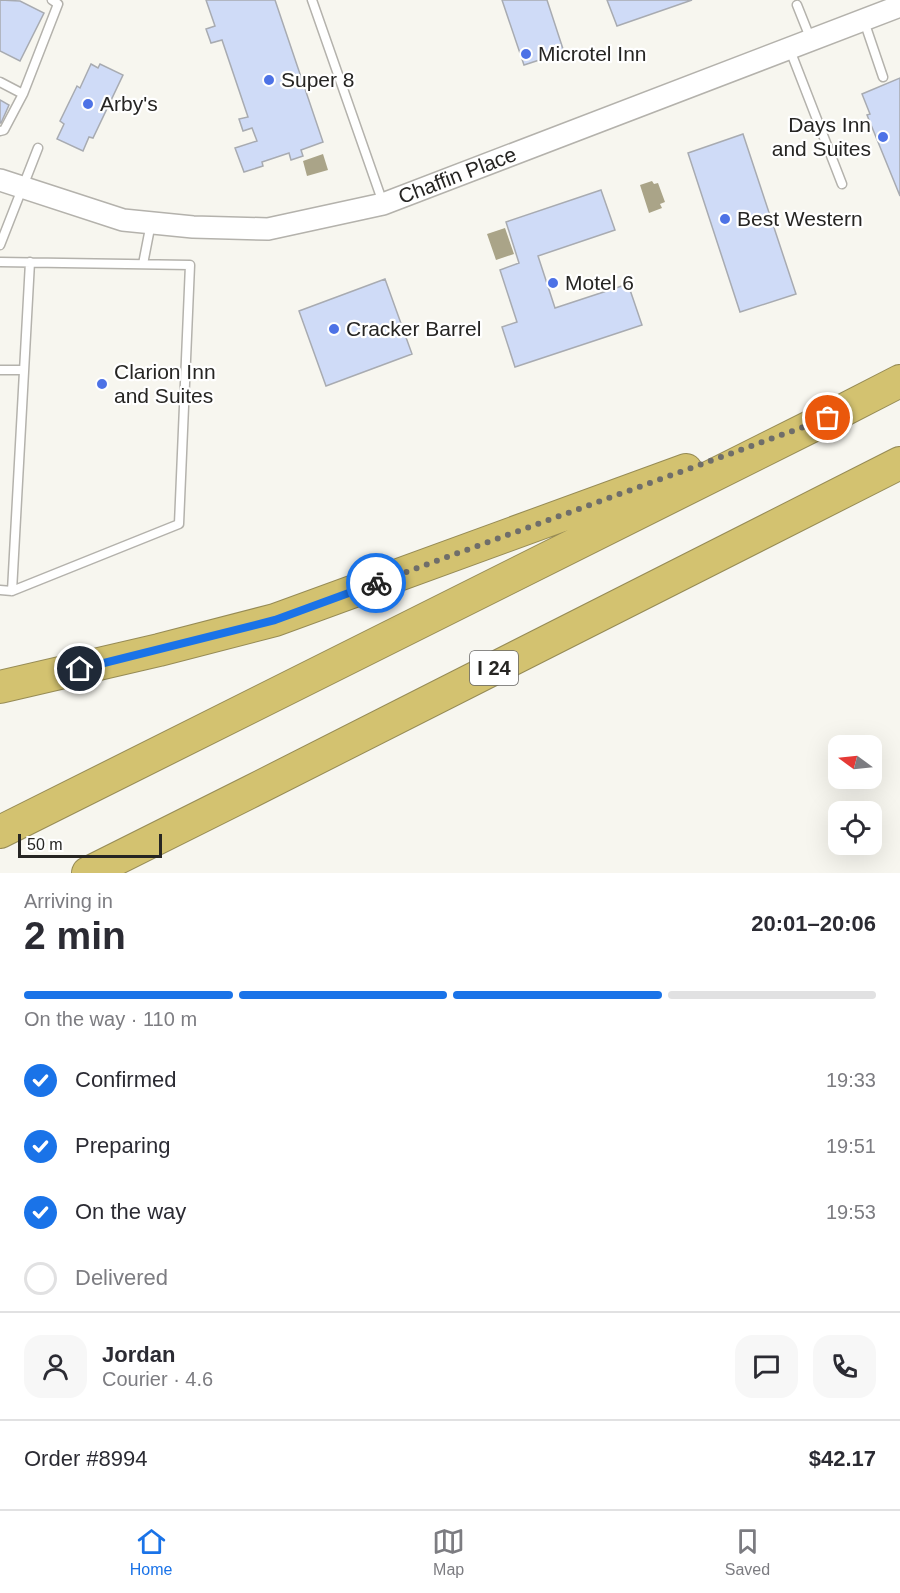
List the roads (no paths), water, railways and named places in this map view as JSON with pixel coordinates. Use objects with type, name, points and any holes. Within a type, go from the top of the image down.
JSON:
[{"type":"highway","points":[[0,832],[900,381]]},
{"type":"highway","points":[[0,687],[275,620],[828,418]]},
{"type":"highway","name":"I 24","points":[[88,873],[900,462]]},
{"type":"highway","points":[[138,873],[252,791]]},
{"type":"street","name":"Chaffin Place","points":[[0,180],[123,220],[268,229],[383,204],[900,6]]},
{"type":"lane","points":[[0,131],[4,130],[23,94],[58,4],[52,0]]},
{"type":"lane","points":[[312,0],[383,204]]},
{"type":"lane","points":[[797,5],[811,40]]},
{"type":"lane","points":[[864,20],[883,77]]},
{"type":"lane","points":[[789,49],[842,184]]},
{"type":"lane","points":[[0,82],[23,94]]},
{"type":"lane","points":[[0,245],[38,148]]},
{"type":"lane","points":[[143,264],[151,223]]},
{"type":"lane","points":[[0,262],[190,265],[179,524],[12,591],[0,590]]},
{"type":"lane","points":[[12,591],[30,262]]},
{"type":"lane","points":[[0,370],[23,370]]},
{"type":"place","name":"Microtel Inn","points":[[526,54]]},
{"type":"place","name":"Super 8","points":[[269,80]]},
{"type":"place","name":"Arby's","points":[[88,104]]},
{"type":"place","name":"Days Inn and Suites","points":[[883,137]]},
{"type":"place","name":"Best Western","points":[[725,219]]},
{"type":"place","name":"Motel 6","points":[[553,283]]},
{"type":"place","name":"Cracker Barrel","points":[[334,329]]},
{"type":"place","name":"Clarion Inn and Suites","points":[[102,384]]}]
